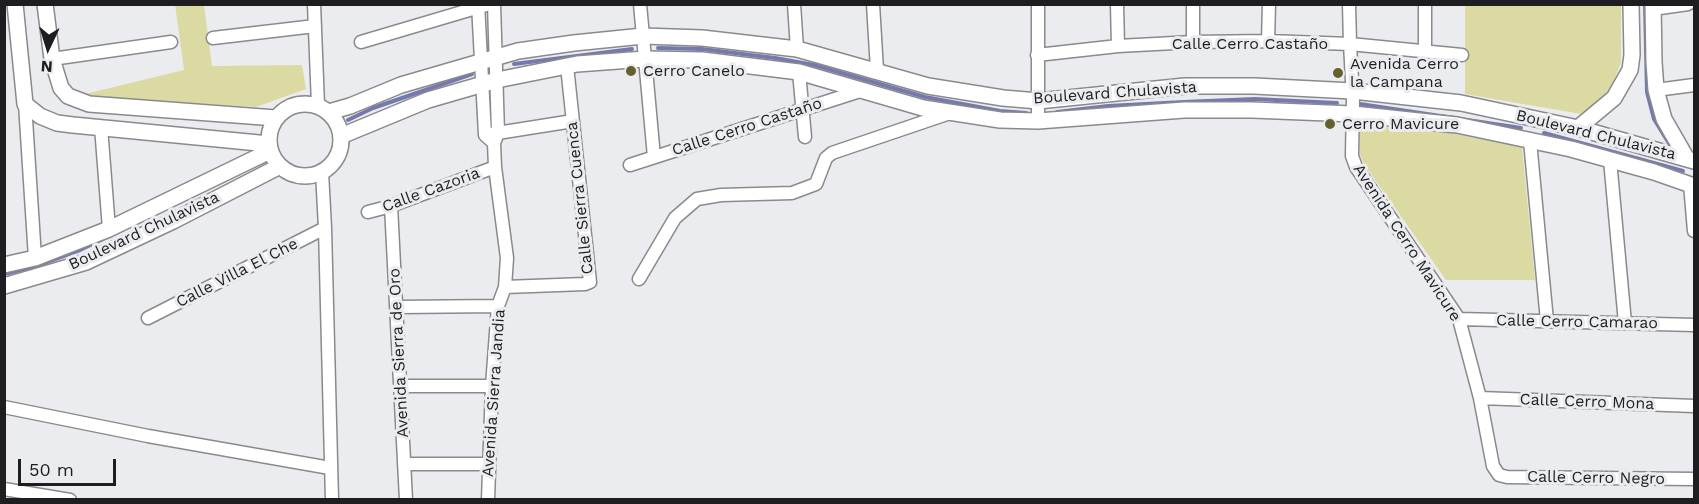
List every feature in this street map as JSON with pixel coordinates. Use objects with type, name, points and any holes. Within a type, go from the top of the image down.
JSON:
[{"type":"street","points":[[15,4],[25,104],[35,258]]},
{"type":"street","points":[[45,4],[52,59],[61,88],[68,96],[89,104],[276,118],[271,126],[270,148],[280,166],[300,176],[311,176],[331,166],[341,147],[339,127],[323,109],[314,4]]},
{"type":"street","points":[[640,4],[654,157]]},
{"type":"street","points":[[794,4],[797,49]]},
{"type":"street","points":[[873,4],[878,70]]},
{"type":"street","points":[[1038,4],[1038,121]]},
{"type":"street","points":[[1117,4],[1118,46]]},
{"type":"street","points":[[1193,4],[1193,42]]},
{"type":"street","points":[[1268,41],[1269,4]]},
{"type":"street","name":"Avenida Cerro Mavicure","points":[[1349,4],[1353,91],[1352,156],[1356,167],[1459,319],[1480,398],[1493,466],[1499,474]]},
{"type":"street","points":[[1425,4],[1425,51]]},
{"type":"street","points":[[1578,129],[1614,98],[1630,70],[1631,4]]},
{"type":"street","points":[[1688,4],[1653,7],[1654,62],[1656,90],[1664,118],[1692,172],[1695,231]]},
{"type":"street","points":[[361,42],[485,5],[489,58],[497,80],[492,137]]},
{"type":"street","points":[[213,38],[315,26]]},
{"type":"street","name":"Boulevard Chulavista","points":[[276,118],[284,110],[294,105],[306,103],[323,109],[350,106],[401,85],[489,58],[574,43],[643,36],[702,38],[797,49],[878,70],[928,86],[1038,101],[1185,86],[1254,86],[1353,91],[1461,103],[1578,129],[1692,172]]},
{"type":"street","name":"Calle Cerro Castaño","points":[[1037,55],[1118,46],[1268,41],[1350,44],[1462,55]]},
{"type":"street","points":[[52,59],[171,42]]},
{"type":"street","points":[[489,58],[481,84],[492,137]]},
{"type":"street","name":"Boulevard Chulavista","points":[[341,136],[428,100],[481,84],[567,66],[645,58],[702,60],[799,72],[864,89],[893,100],[950,113],[1000,120],[1038,121],[1184,110],[1353,114],[1457,125],[1610,160],[1692,172]]},
{"type":"street","name":"Calle Sierra Cuenca","points":[[505,287],[590,282],[567,66]]},
{"type":"street","points":[[799,72],[805,137]]},
{"type":"street","points":[[1656,90],[1695,85]]},
{"type":"street","name":"Calle Cerro Castaño","points":[[630,165],[864,89]]},
{"type":"street","points":[[25,104],[40,117],[57,123],[270,148]]},
{"type":"street","points":[[639,279],[675,218],[697,199],[721,195],[792,193],[816,184],[826,158],[832,153],[950,113]]},
{"type":"street","points":[[1535,119],[1530,141],[1547,321]]},
{"type":"street","points":[[492,137],[573,121]]},
{"type":"street","points":[[101,127],[109,229]]},
{"type":"street","name":"Avenida Sierra Jandia","points":[[488,500],[492,386],[498,306],[505,287],[507,258],[492,137]]},
{"type":"street","name":"Boulevard Chulavista","points":[[4,265],[35,258],[109,229],[270,148]]},
{"type":"street","points":[[1610,160],[1625,323]]},
{"type":"street","name":"Boulevard Chulavista","points":[[4,286],[86,262],[173,221],[280,166]]},
{"type":"street","name":"Calle Cazoria","points":[[368,212],[391,206],[495,167]]},
{"type":"street","points":[[322,172],[332,500]]},
{"type":"street","name":"Avenida Sierra de Oro","points":[[391,206],[398,307],[406,500]]},
{"type":"street","name":"Calle Villa El Che","points":[[148,318],[325,228]]},
{"type":"street","points":[[398,307],[498,306]]},
{"type":"street","name":"Calle Cerro Camarao","points":[[1459,319],[1695,325]]},
{"type":"street","points":[[400,386],[492,386]]},
{"type":"street","name":"Calle Cerro Mona","points":[[1480,398],[1695,406]]},
{"type":"street","points":[[4,407],[148,436],[330,468]]},
{"type":"street","points":[[404,464],[488,464]]},
{"type":"street","name":"Calle Cerro Negro","points":[[1499,474],[1507,477],[1695,479]]},
{"type":"street","points":[[4,489],[69,500]]},
{"type":"green space","points":[[175,4],[204,5],[212,66],[302,65],[306,89],[256,107],[77,96],[184,70]]},
{"type":"green space","points":[[1465,5],[1621,5],[1621,62],[1613,84],[1601,99],[1581,114],[1465,94]]},
{"type":"green space","points":[[1360,124],[1451,133],[1522,147],[1535,280],[1446,280],[1364,164],[1360,154]]},
{"type":"waterway","points":[[1645,4],[1647,92],[1654,119],[1670,145]]},
{"type":"waterway","points":[[658,48],[702,49],[775,58],[814,65],[925,97],[1000,111],[1026,113]]},
{"type":"waterway","points":[[514,64],[632,49]]},
{"type":"waterway","points":[[348,120],[373,108],[472,74]]},
{"type":"waterway","points":[[1057,112],[1108,106],[1255,99],[1337,103]]},
{"type":"waterway","points":[[1360,104],[1521,128]]},
{"type":"waterway","points":[[1544,133],[1683,171]]},
{"type":"waterway","points":[[4,274],[36,266],[105,238]]},
{"type":"place","name":"Cerro Canelo","points":[[631,71]]},
{"type":"place","name":"Avenida Cerro la Campana","points":[[1338,73]]},
{"type":"place","name":"Cerro Mavicure","points":[[1330,124]]}]
